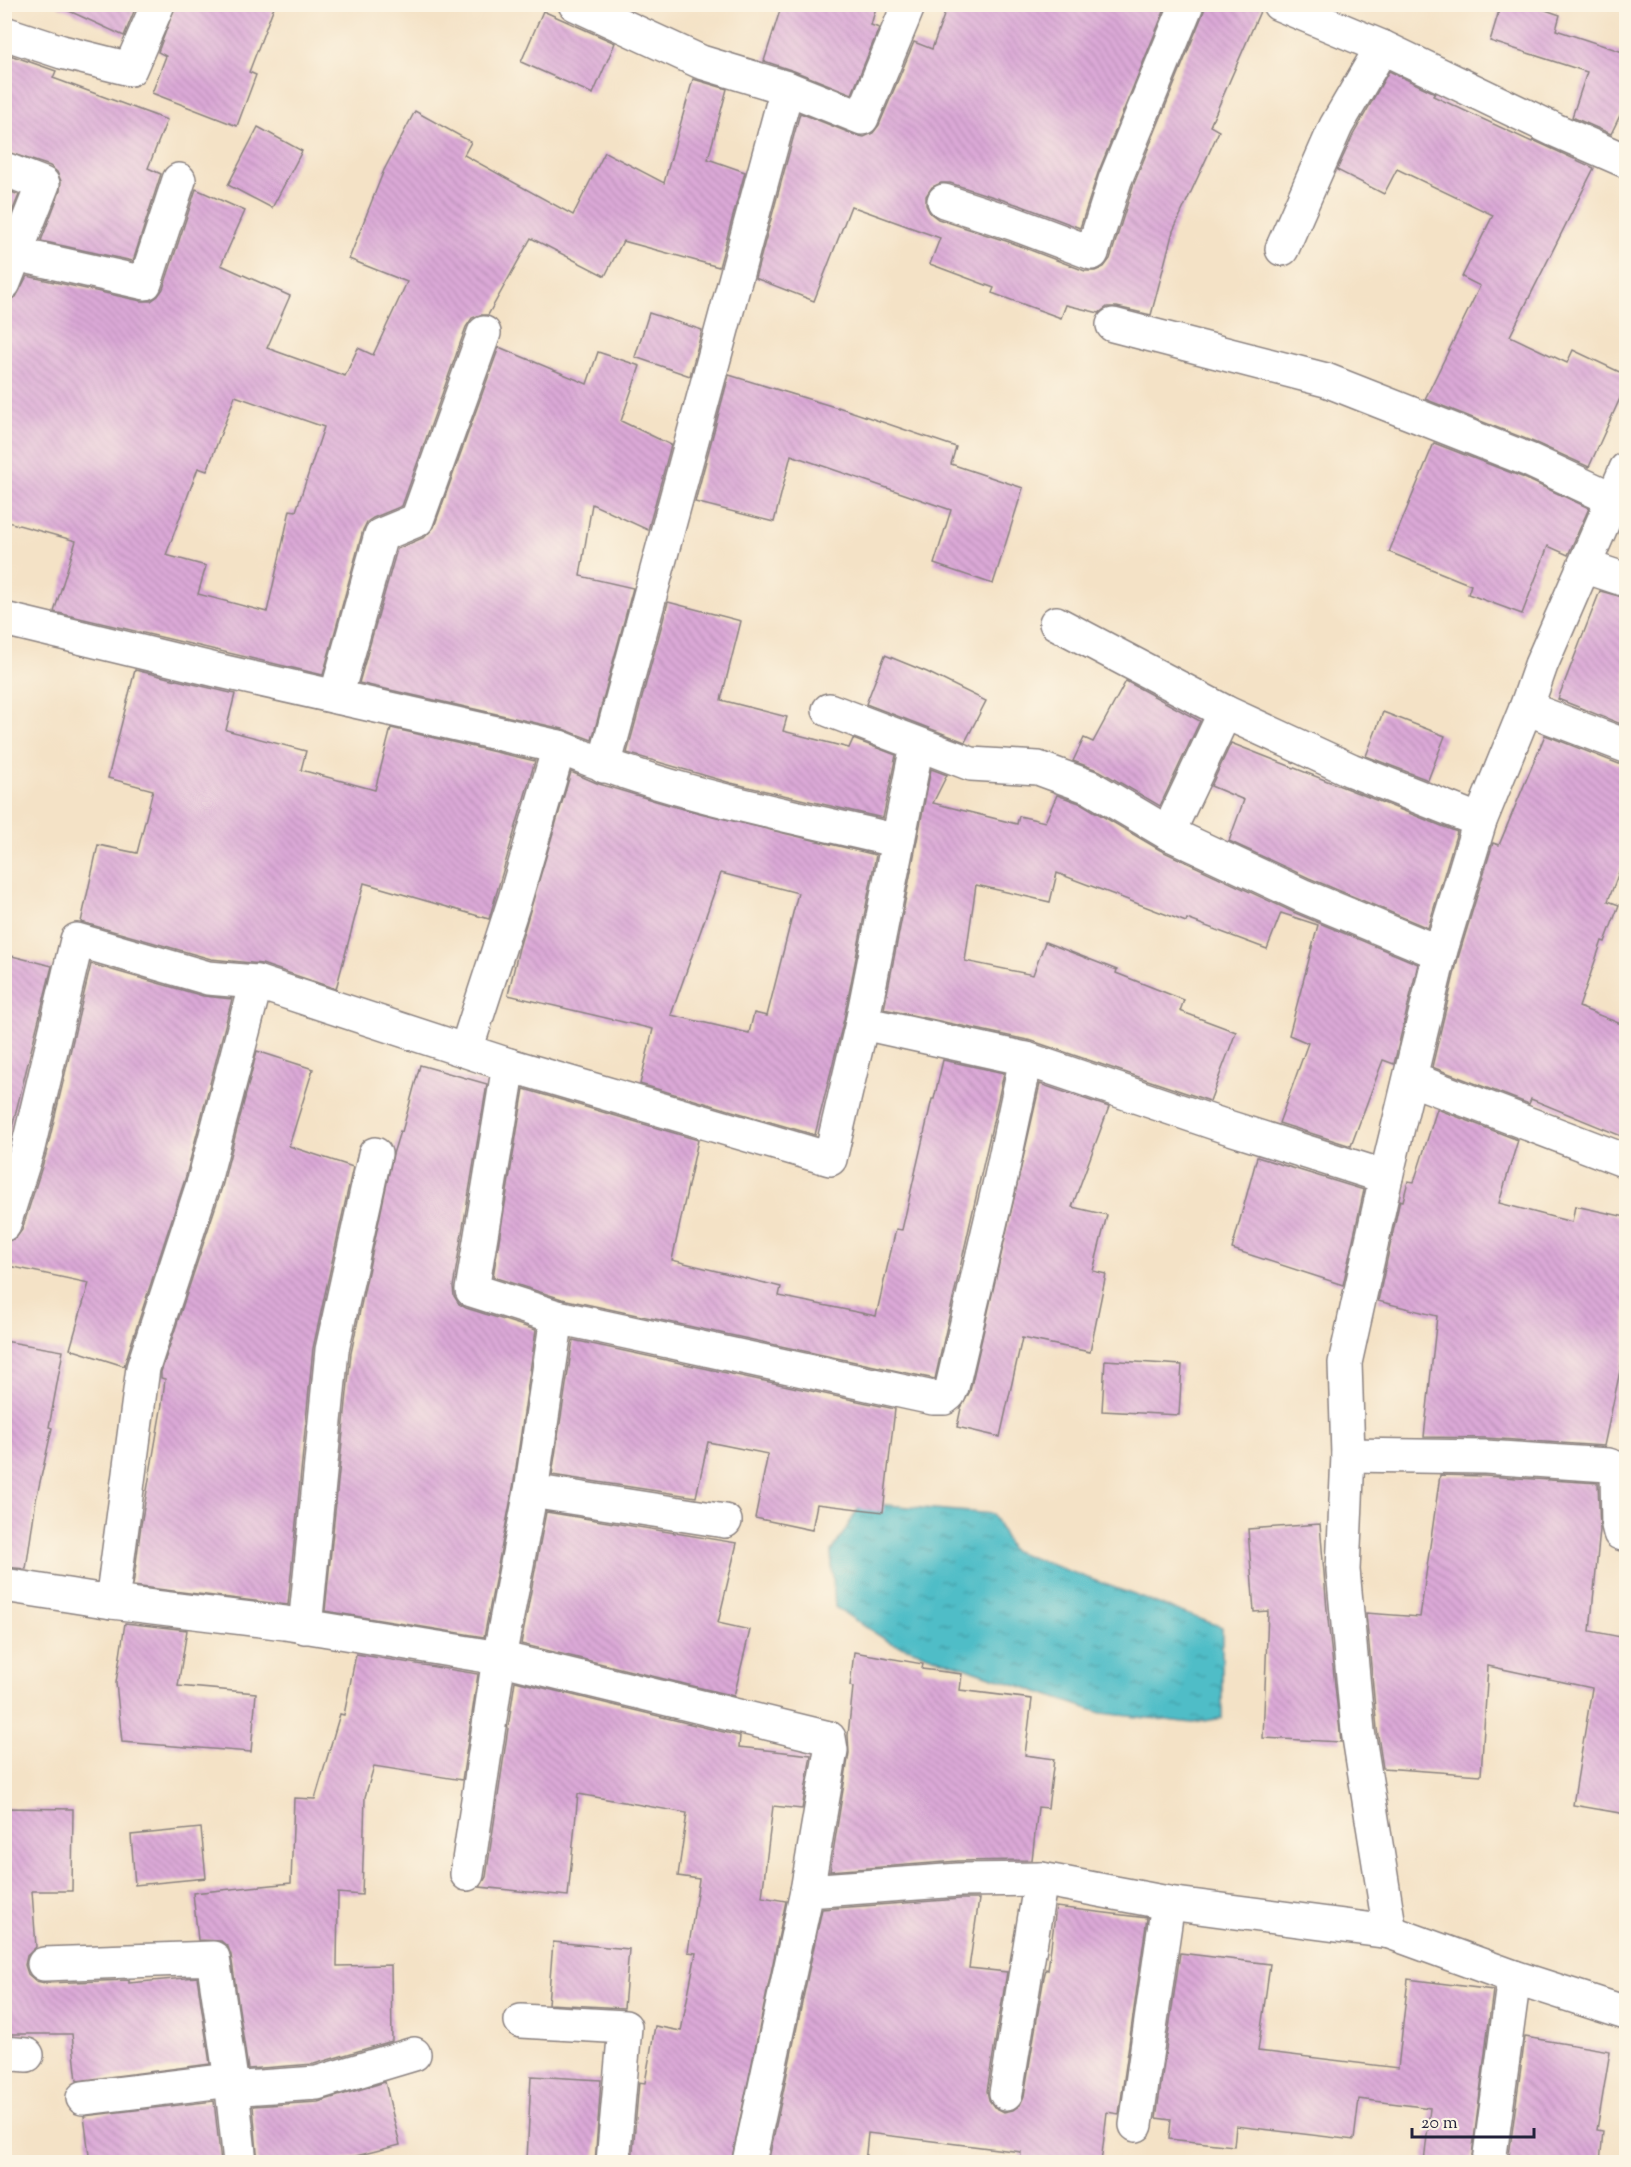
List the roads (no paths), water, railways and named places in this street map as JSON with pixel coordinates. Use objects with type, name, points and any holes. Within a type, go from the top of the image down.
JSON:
[{"type":"street","points":[[4,33],[62,52],[130,69],[158,4]]},
{"type":"street","points":[[589,7],[701,63],[787,88],[862,118],[909,4]]},
{"type":"street","points":[[944,201],[1015,224],[1092,253],[1115,180],[1187,4]]},
{"type":"street","points":[[1300,9],[1555,130],[1626,161]]},
{"type":"street","points":[[1282,249],[1336,126],[1382,47]]},
{"type":"street","points":[[604,766],[787,88]]},
{"type":"street","points":[[4,169],[43,184],[10,269],[145,283],[179,180]]},
{"type":"street","points":[[1113,325],[1326,381],[1529,459],[1613,499]]},
{"type":"street","points":[[336,697],[381,535],[417,520],[484,333]]},
{"type":"street","points":[[1390,1932],[1358,1731],[1343,1570],[1348,1455],[1345,1363],[1386,1177],[1440,953],[1480,821],[1541,665],[1626,469]]},
{"type":"street","points":[[1584,566],[1626,580]]},
{"type":"street","points":[[4,619],[559,747],[604,766],[695,792],[898,841]]},
{"type":"street","points":[[1056,623],[1225,712],[1351,770],[1480,821]]},
{"type":"street","points":[[1526,708],[1626,746]]},
{"type":"street","points":[[829,710],[971,764],[1038,768],[1090,787],[1168,833],[1301,895],[1440,953]]},
{"type":"street","points":[[1168,833],[1225,712]]},
{"type":"street","points":[[4,1224],[28,1148],[77,940],[208,978],[256,982],[509,1065],[830,1159],[862,1023],[917,745]]},
{"type":"street","points":[[466,1050],[515,898],[559,747]]},
{"type":"street","points":[[112,1602],[143,1368],[204,1181],[256,982]]},
{"type":"street","points":[[862,1023],[1026,1059],[1221,1125],[1386,1177]]},
{"type":"street","points":[[509,1065],[472,1290],[557,1317],[933,1398],[944,1398],[949,1394],[952,1386],[1026,1059]]},
{"type":"street","points":[[1411,1078],[1626,1161]]},
{"type":"street","points":[[305,1627],[332,1350],[375,1154]]},
{"type":"street","points":[[467,1875],[499,1658],[531,1491],[557,1317]]},
{"type":"street","points":[[1348,1455],[1485,1457],[1608,1465],[1614,1467],[1617,1473],[1618,1525],[1620,1533],[1626,1535]]},
{"type":"street","points":[[531,1491],[725,1521]]},
{"type":"street","points":[[4,1585],[112,1602],[285,1623],[499,1658],[829,1738],[831,1750],[807,1891],[748,2163]]},
{"type":"street","points":[[807,1891],[959,1880],[1041,1879],[1168,1903],[1390,1932],[1514,1977],[1626,2013]]},
{"type":"street","points":[[1006,2093],[1041,1879]]},
{"type":"street","points":[[1136,2125],[1168,1903]]},
{"type":"street","points":[[44,1964],[213,1958],[231,2080],[240,2163]]},
{"type":"street","points":[[1489,2163],[1514,1977]]},
{"type":"street","points":[[521,2021],[625,2027],[613,2163]]},
{"type":"street","points":[[82,2098],[231,2080],[242,2088],[317,2083],[414,2055]]},
{"type":"water","points":[[862,1503],[993,1514],[1011,1550],[1222,1627],[1222,1718],[1193,1723],[1101,1713],[889,1642],[835,1607],[831,1553]]}]
